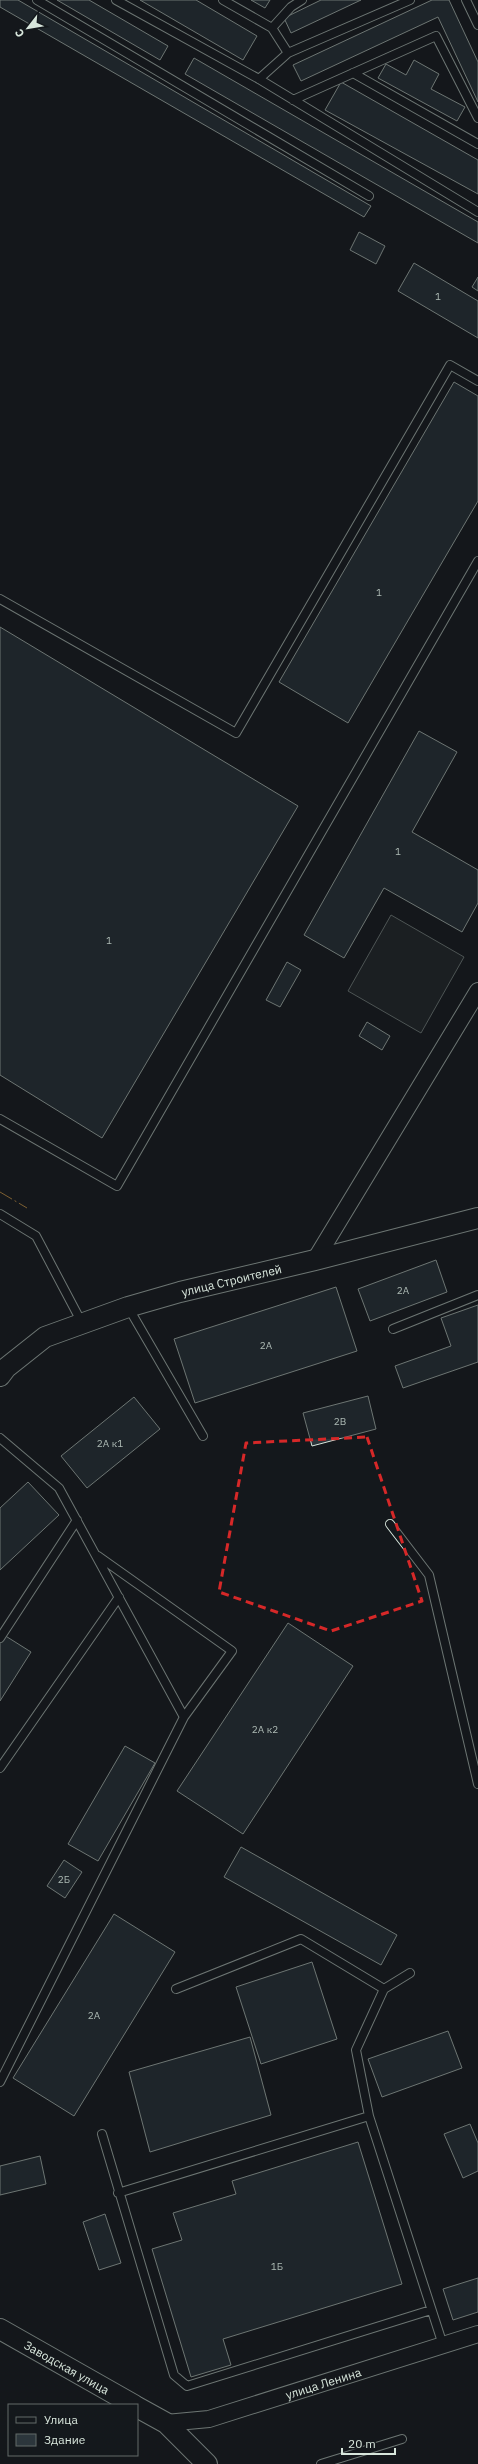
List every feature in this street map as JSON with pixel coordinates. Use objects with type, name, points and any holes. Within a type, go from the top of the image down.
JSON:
[{"type":"street","points":[[315,1260],[478,991]]},
{"type":"street","name":"улица Строителей","points":[[0,1376],[6,1368],[44,1337],[128,1307],[180,1292],[315,1260],[478,1218]]},
{"type":"street","name":"Заводская улица","points":[[0,2329],[132,2404]]},
{"type":"street","name":"улица Ленина","points":[[166,2423],[209,2419],[478,2334]]},
{"type":"street","points":[[138,2408],[166,2423],[207,2464]]},
{"type":"lane","points":[[37,0],[369,196]]},
{"type":"lane","points":[[116,0],[259,79],[478,212]]},
{"type":"lane","points":[[223,0],[272,28],[288,53]]},
{"type":"lane","points":[[272,28],[291,6],[302,0]]},
{"type":"lane","points":[[259,79],[288,53],[410,0]]},
{"type":"lane","points":[[466,0],[478,25]]},
{"type":"lane","points":[[293,100],[436,36],[478,118]]},
{"type":"lane","points":[[353,73],[478,144]]},
{"type":"lane","points":[[0,599],[236,733],[450,365],[478,381]]},
{"type":"lane","points":[[0,1119],[117,1186],[478,561]]},
{"type":"lane","points":[[0,1214],[36,1236],[82,1323]]},
{"type":"lane","points":[[393,1329],[478,1295]]},
{"type":"lane","points":[[128,1307],[203,1436]]},
{"type":"lane","points":[[0,1438],[59,1488],[184,1717]]},
{"type":"lane","points":[[0,1638],[77,1520]]},
{"type":"lane","points":[[390,1524],[429,1575],[478,1784]]},
{"type":"lane","points":[[0,2082],[184,1717],[232,1651],[96,1555]]},
{"type":"lane","points":[[0,1768],[119,1597]]},
{"type":"lane","points":[[176,1989],[301,1939],[384,1989]]},
{"type":"lane","points":[[410,1973],[384,1989],[356,2050],[369,2116],[443,2345]]},
{"type":"lane","points":[[118,2193],[369,2116]]},
{"type":"lane","points":[[102,2134],[118,2193],[174,2375],[187,2386],[431,2310]]},
{"type":"lane","points":[[321,2464],[402,2439]]},
{"type":"highlighted area","points":[[367,1437],[422,1601],[331,1631],[219,1592],[246,1443]]},
{"type":"shaded area","points":[[391,915],[464,957],[421,1033],[348,991]]},
{"type":"building","points":[[0,0],[18,0],[371,206],[364,217],[0,7]]},
{"type":"building","points":[[57,0],[89,0],[168,46],[160,60]]},
{"type":"building","points":[[140,0],[196,0],[257,36],[243,60]]},
{"type":"building","points":[[251,0],[270,0],[265,8]]},
{"type":"building","points":[[321,0],[361,0],[291,33],[284,18]]},
{"type":"building","points":[[432,0],[449,0],[478,62],[478,102],[438,17],[301,81],[293,65]]},
{"type":"building","points":[[194,58],[478,222],[478,243],[185,74]]},
{"type":"building","points":[[414,60],[439,74],[431,89],[465,107],[457,121],[378,78],[386,64],[406,75]]},
{"type":"building","points":[[341,82],[478,160],[478,194],[325,110]]},
{"type":"building","points":[[359,232],[385,246],[376,264],[350,250]]},
{"type":"building","points":[[414,263],[478,301],[478,338],[398,291]]},
{"type":"building","points":[[478,277],[478,291],[472,287]]},
{"type":"building","points":[[454,382],[478,396],[478,501],[348,723],[279,682]]},
{"type":"building","points":[[0,627],[298,806],[102,1138],[0,1075]]},
{"type":"building","points":[[419,731],[457,752],[412,832],[478,870],[478,903],[462,932],[384,888],[344,958],[304,935]]},
{"type":"building","points":[[287,962],[301,970],[280,1007],[266,1000]]},
{"type":"building","points":[[367,1022],[390,1036],[382,1050],[359,1036]]},
{"type":"building","points":[[436,1260],[447,1292],[370,1321],[358,1289]]},
{"type":"building","points":[[336,1287],[357,1351],[195,1403],[174,1339]]},
{"type":"building","points":[[478,1305],[478,1362],[403,1388],[395,1366],[451,1346],[441,1318]]},
{"type":"building","points":[[368,1396],[376,1429],[312,1446],[303,1413]]},
{"type":"building","points":[[134,1397],[160,1429],[87,1488],[61,1456]]},
{"type":"building","points":[[28,1482],[59,1515],[0,1570],[0,1508]]},
{"type":"building","points":[[288,1623],[353,1666],[243,1834],[177,1791]]},
{"type":"building","points":[[4,1635],[31,1652],[0,1701],[0,1641]]},
{"type":"building","points":[[125,1746],[155,1763],[98,1861],[68,1844]]},
{"type":"building","points":[[241,1847],[397,1935],[381,1965],[224,1877]]},
{"type":"building","points":[[64,1860],[82,1872],[65,1898],[47,1886]]},
{"type":"building","points":[[114,1914],[175,1952],[74,2116],[13,2078]]},
{"type":"building","points":[[312,1962],[337,2039],[261,2064],[236,1987]]},
{"type":"building","points":[[448,2031],[462,2068],[382,2097],[368,2059]]},
{"type":"building","points":[[250,2037],[271,2115],[150,2152],[129,2072]]},
{"type":"building","points":[[470,2124],[478,2143],[478,2171],[463,2178],[444,2134]]},
{"type":"building","points":[[358,2142],[402,2284],[223,2339],[231,2365],[191,2377],[152,2249],[182,2240],[173,2213],[236,2194],[232,2181]]},
{"type":"building","points":[[40,2156],[46,2184],[0,2195],[0,2166]]},
{"type":"building","points":[[105,2214],[121,2263],[99,2270],[83,2222]]},
{"type":"building","points":[[478,2278],[478,2312],[453,2320],[443,2289]]},
{"type":"power","points":[[0,1192],[27,1208]]}]
